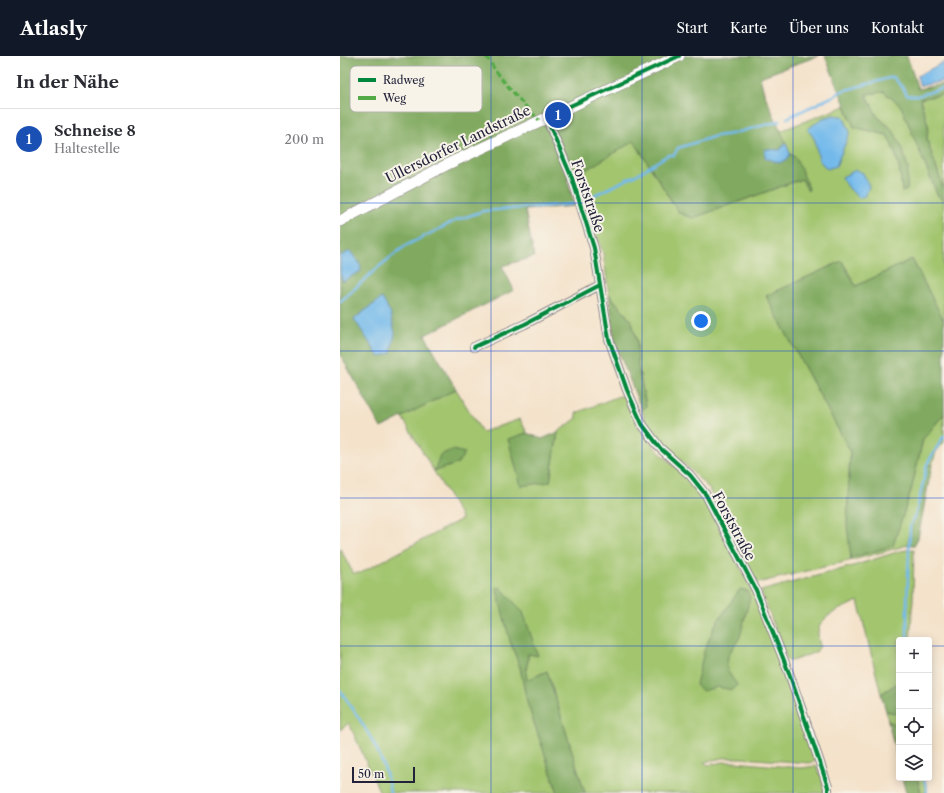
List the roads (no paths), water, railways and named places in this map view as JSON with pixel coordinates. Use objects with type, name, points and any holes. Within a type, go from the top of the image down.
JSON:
[{"type":"main road","name":"Ullersdorfer Landstraße","points":[[340,221],[450,162],[679,56]]},
{"type":"street","name":"Forststraße","points":[[546,117],[572,178],[594,248],[608,339],[642,424],[660,448],[690,476],[706,495],[756,590],[791,680],[828,787],[828,793]]},
{"type":"street","points":[[474,347],[525,324],[600,285]]},
{"type":"water","points":[[944,62],[944,81],[920,86],[917,76]]},
{"type":"water","points":[[834,115],[843,116],[850,132],[836,166],[827,169],[819,160],[815,140],[808,129],[823,118]]},
{"type":"water","points":[[786,143],[790,154],[787,159],[780,163],[765,158],[765,149],[780,150]]},
{"type":"water","points":[[856,170],[863,173],[869,186],[866,195],[860,198],[850,189],[842,177]]},
{"type":"water","points":[[350,251],[360,264],[361,271],[343,281],[340,274],[340,256]]},
{"type":"water","points":[[382,298],[390,312],[395,333],[391,353],[379,357],[354,319]]},
{"type":"waterway","points":[[787,118],[842,91],[893,77],[907,95],[917,96],[944,88]]},
{"type":"waterway","points":[[584,200],[636,175],[668,155],[674,155],[678,148],[716,136],[731,134],[780,121]]},
{"type":"waterway","points":[[340,302],[376,269],[405,246],[457,220],[483,211],[574,204]]},
{"type":"waterway","points":[[907,637],[910,526],[917,510],[927,464],[944,436]]},
{"type":"waterway","points":[[340,690],[364,726],[378,752],[388,779],[390,793]]},
{"type":"waterway","points":[[925,781],[927,793]]},
{"type":"place","name":"Schneise 8","points":[[558,115]]}]
